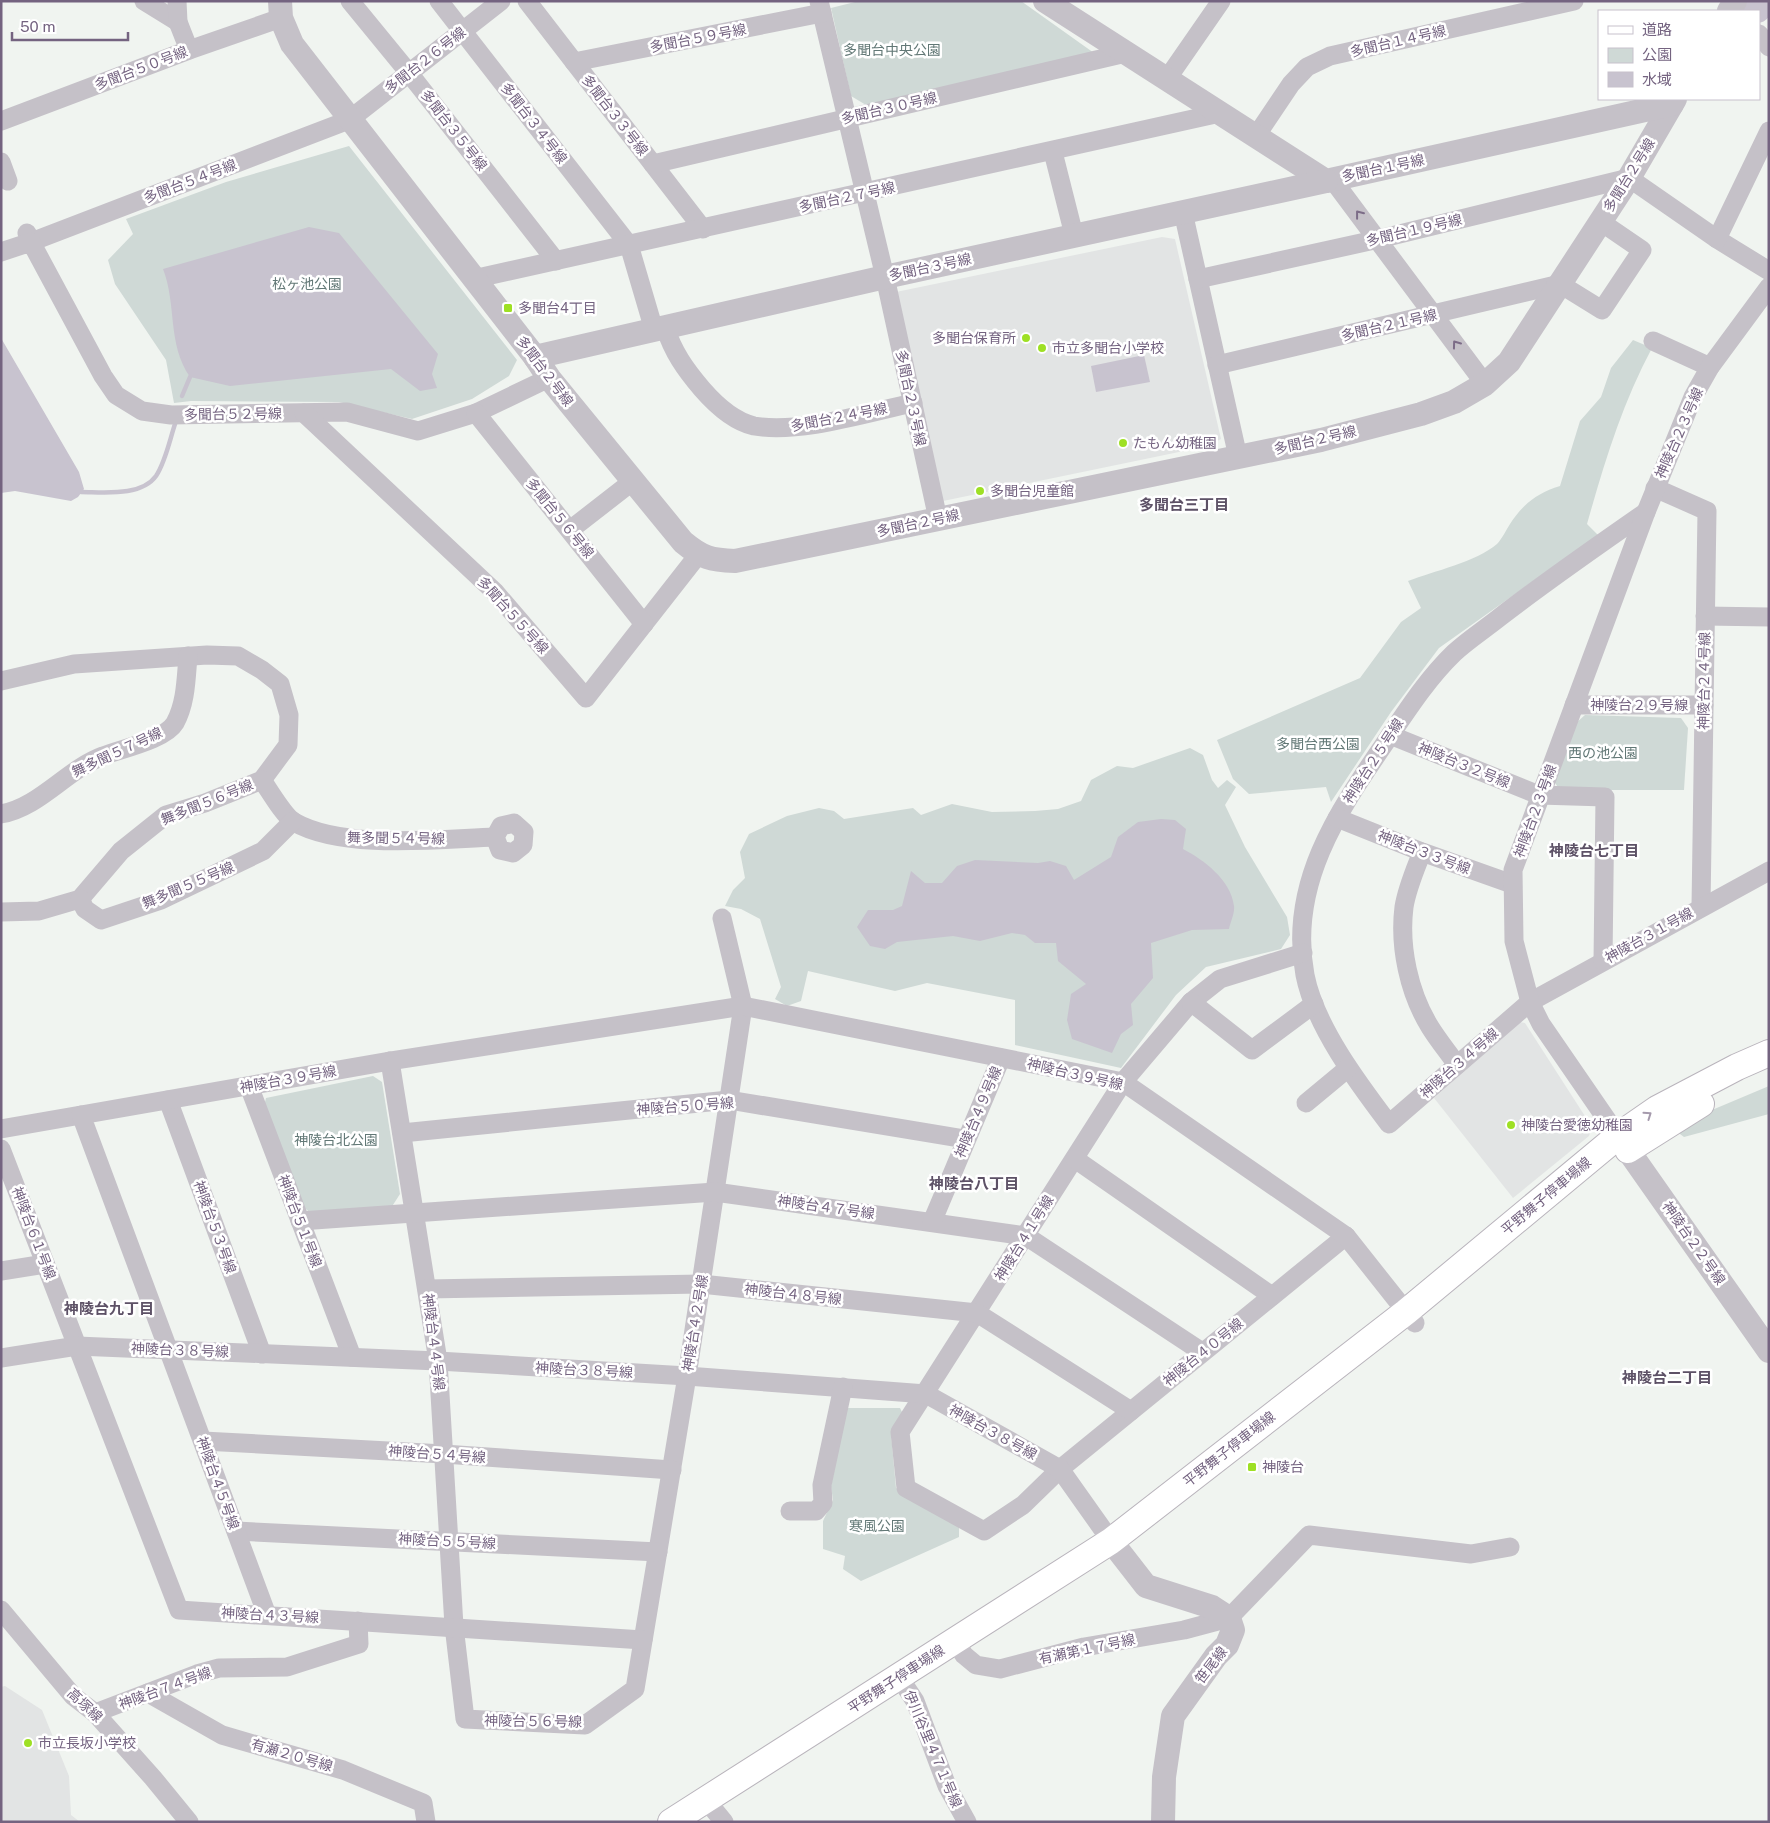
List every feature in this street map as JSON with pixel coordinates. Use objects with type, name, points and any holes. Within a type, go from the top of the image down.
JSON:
[{"type":"main road","name":"平野舞子停車場線","points":[[671,1822],[710,1814],[904,1683],[1116,1548],[1410,1317],[1623,1143],[1657,1109],[1737,1067],[1769,1053]]},
{"type":"main road","name":"平野舞子停車場線","points":[[1623,1143],[1719,1092],[1769,1070]]},
{"type":"street","points":[[144,1],[178,22]]},
{"type":"street","points":[[177,1],[178,22],[189,50]]},
{"type":"street","name":"多聞台３５号線","points":[[350,1],[409,73],[556,261]]},
{"type":"street","name":"多聞台３４号線","points":[[439,1],[629,245]]},
{"type":"street","name":"多聞台２６号線","points":[[349,120],[501,1]]},
{"type":"street","name":"多聞台３３号線","points":[[527,1],[703,229]]},
{"type":"street","name":"多聞台１号線","points":[[1046,1],[1256,136],[1329,180],[1674,102]]},
{"type":"street","points":[[1167,79],[1221,1]]},
{"type":"street","name":"多聞台１４号線","points":[[1256,136],[1296,78],[1307,67],[1330,56],[1574,1]]},
{"type":"street","name":"多聞台５９号線","points":[[574,62],[821,7]]},
{"type":"street","name":"多聞台２３号線","points":[[821,7],[885,277],[938,519]]},
{"type":"street","name":"多聞台５０号線","points":[[1,121],[189,50],[281,10]]},
{"type":"street","name":"多聞台２号線","points":[[281,10],[292,44],[349,120],[535,356],[549,378],[683,542],[698,555],[713,560],[735,561],[1322,440],[1421,414],[1454,402],[1485,384],[1509,362],[1629,178],[1674,102]]},
{"type":"street","points":[[1760,35],[1769,47]]},
{"type":"street","name":"多聞台３０号線","points":[[653,164],[1126,53]]},
{"type":"street","name":"多聞台２７号線","points":[[473,279],[1053,152],[1220,113]]},
{"type":"street","name":"多聞台５４号線","points":[[29,237],[349,120]]},
{"type":"street","points":[[1717,239],[1769,131]]},
{"type":"street","points":[[1053,152],[1074,235]]},
{"type":"street","points":[[1,162],[8,181]]},
{"type":"street","points":[[1629,178],[1717,239],[1769,271]]},
{"type":"street","name":"多聞台１９号線","points":[[1198,279],[1379,239],[1629,178]]},
{"type":"street","points":[[1329,180],[1379,239],[1485,384]]},
{"type":"street","name":"多聞台３号線","points":[[535,356],[1329,180]]},
{"type":"street","points":[[1183,212],[1238,457]]},
{"type":"street","points":[[1560,284],[1602,310],[1642,250],[1601,222]]},
{"type":"street","points":[[1,252],[29,237]]},
{"type":"street","name":"多聞台５２号線","points":[[29,237],[103,376],[116,395],[142,411],[172,415],[347,412],[418,431],[476,413],[549,378]]},
{"type":"street","name":"多聞台２４号線","points":[[629,245],[660,328],[683,368],[719,408],[752,425],[791,428],[912,403]]},
{"type":"street","name":"多聞台２１号線","points":[[1217,365],[1560,284]]},
{"type":"street","name":"神陵台２３号線","points":[[1623,1143],[1541,1024],[1530,1002],[1514,941],[1513,870],[1539,795],[1655,488],[1693,397],[1710,367],[1769,288]]},
{"type":"street","points":[[1653,341],[1710,367]]},
{"type":"street","name":"多聞台５５号線","points":[[304,412],[495,592],[586,698],[698,555]]},
{"type":"street","name":"多聞台５６号線","points":[[476,413],[644,624]]},
{"type":"street","points":[[570,530],[633,481]]},
{"type":"street","name":"神陵台２４号線","points":[[1655,488],[1707,511],[1701,907]]},
{"type":"street","name":"神陵台２５号線","points":[[1389,1124],[1347,1068],[1314,1004],[1306,976],[1301,921],[1307,887],[1322,847],[1354,786],[1408,708],[1454,654],[1584,555],[1646,512]]},
{"type":"street","points":[[1705,616],[1769,617]]},
{"type":"street","name":"舞多聞５６号線","points":[[1,681],[74,664],[188,656],[238,656],[262,670],[280,684],[289,715],[288,745],[262,780],[205,803],[166,815],[121,851],[103,875],[80,899],[39,911],[1,912]]},
{"type":"street","name":"舞多聞５７号線","points":[[1,814],[16,811],[41,796],[61,779],[102,756],[152,739],[174,725],[184,698],[188,656]]},
{"type":"street","name":"神陵台２９号線","points":[[1574,705],[1704,705]]},
{"type":"street","name":"神陵台３２号線","points":[[1390,735],[1539,795]]},
{"type":"street","points":[[262,780],[293,821]]},
{"type":"street","points":[[1539,795],[1605,797],[1603,961]]},
{"type":"street","name":"神陵台３３号線","points":[[1337,818],[1422,852],[1512,884]]},
{"type":"street","name":"舞多聞５４号線","points":[[293,821],[321,832],[354,840],[494,837]]},
{"type":"street","name":"舞多聞５５号線","points":[[80,899],[85,909],[101,920],[161,900],[264,851],[293,821]]},
{"type":"street","points":[[1422,852],[1410,881],[1404,908],[1404,946],[1412,986],[1429,1025],[1457,1065]]},
{"type":"street","name":"神陵台３１号線","points":[[1530,1002],[1769,870]]},
{"type":"street","points":[[722,918],[743,1006]]},
{"type":"street","name":"神陵台４１号線","points":[[1060,1469],[1024,1505],[984,1530],[906,1488],[900,1432],[926,1394],[1123,1082],[1191,1002],[1220,979],[1303,953]]},
{"type":"street","points":[[1191,1002],[1252,1050],[1314,1004]]},
{"type":"street","name":"神陵台３４号線","points":[[1389,1124],[1530,1002]]},
{"type":"street","name":"神陵台３９号線","points":[[1,1129],[390,1061],[743,1006],[1123,1082],[1346,1236],[1410,1317]]},
{"type":"street","name":"神陵台４２号線","points":[[643,1640],[687,1376],[743,1006]]},
{"type":"street","name":"神陵台４９号線","points":[[932,1222],[965,1139],[1001,1058]]},
{"type":"street","name":"神陵台４４号線","points":[[390,1061],[438,1361],[454,1626]]},
{"type":"street","points":[[1306,1103],[1347,1068]]},
{"type":"street","name":"神陵台５１号線","points":[[249,1086],[352,1357]]},
{"type":"street","name":"神陵台５３号線","points":[[168,1100],[262,1354]]},
{"type":"street","name":"神陵台５０号線","points":[[402,1133],[729,1100],[965,1139]]},
{"type":"street","points":[[81,1115],[169,1350]]},
{"type":"street","name":"神陵台２２号線","points":[[1623,1143],[1769,1351]]},
{"type":"street","name":"神陵台６１号線","points":[[1,1149],[77,1346]]},
{"type":"street","points":[[1075,1159],[1272,1296]]},
{"type":"street","name":"神陵台４７号線","points":[[300,1221],[414,1211],[715,1192],[932,1222],[1026,1236],[1202,1352]]},
{"type":"street","name":"神陵台４０号線","points":[[1060,1469],[1346,1236]]},
{"type":"street","points":[[1,1271],[45,1264]]},
{"type":"street","name":"神陵台４８号線","points":[[427,1289],[701,1284],[977,1313],[1130,1411]]},
{"type":"street","name":"神陵台３８号線","points":[[1,1358],[77,1346],[438,1361],[687,1376],[926,1394],[1060,1469],[1116,1548]]},
{"type":"street","name":"神陵台４３号線","points":[[77,1346],[179,1610],[454,1626],[643,1640]]},
{"type":"street","name":"神陵台４５号線","points":[[169,1350],[267,1615]]},
{"type":"street","points":[[790,1511],[816,1511],[822,1503],[822,1485],[843,1388]]},
{"type":"street","name":"神陵台５４号線","points":[[203,1441],[444,1454],[672,1470]]},
{"type":"street","name":"神陵台５５号線","points":[[236,1531],[658,1552]]},
{"type":"street","points":[[1116,1548],[1146,1586],[1212,1607],[1229,1618],[1309,1535],[1472,1554],[1510,1547]]},
{"type":"street","name":"高塚線","points":[[1,1610],[73,1696],[95,1713],[189,1822]]},
{"type":"street","name":"有瀬第１７号線","points":[[960,1648],[976,1665],[1000,1669],[1084,1647],[1184,1630],[1229,1618]]},
{"type":"street","name":"笹尾線","points":[[1163,1822],[1164,1778],[1173,1716],[1216,1656],[1227,1645],[1233,1630],[1229,1618]]},
{"type":"street","name":"神陵台７４号線","points":[[95,1713],[197,1674],[219,1668],[286,1667],[359,1644],[358,1621]]},
{"type":"street","name":"神陵台５６号線","points":[[454,1626],[465,1719],[585,1725],[635,1689],[643,1640]]},
{"type":"street","name":"伊川谷里４７１号線","points":[[904,1683],[963,1820]]},
{"type":"street","name":"有瀬２０号線","points":[[148,1693],[222,1735],[343,1770],[422,1803],[426,1822]]},
{"type":"shaded area","points":[[1162,237],[1175,239],[1221,439],[1208,446],[943,501],[896,292]]},
{"type":"shaded area","points":[[1520,1022],[1525,1023],[1592,1127],[1589,1136],[1513,1198],[1434,1098]]},
{"type":"shaded area","name":"市立長坂小学校","points":[[5,1686],[42,1710],[69,1776],[71,1815],[80,1822],[1,1822],[1,1687]]},
{"type":"green space","name":"多聞台中央公園","points":[[859,1],[1021,1],[1094,53],[866,105],[851,96],[831,8]]},
{"type":"green space","name":"松ヶ池公園","points":[[349,146],[517,360],[509,376],[472,399],[412,419],[339,402],[191,401],[174,403],[166,360],[115,284],[108,260],[133,234],[126,219],[226,182]]},
{"type":"green space","name":"多聞台西公園","points":[[1633,340],[1652,348],[1623,412],[1593,502],[1587,524],[1598,535],[1439,648],[1391,712],[1331,802],[1326,787],[1249,794],[1233,779],[1217,740],[1360,678],[1401,622],[1421,608],[1408,581],[1466,561],[1488,550],[1499,542],[1525,505],[1544,492],[1560,486],[1580,421],[1601,397],[1611,368]]},
{"type":"green space","name":"西の池公園","points":[[1585,715],[1681,718],[1688,728],[1684,790],[1560,790],[1553,780],[1576,723]]},
{"type":"green space","points":[[1190,748],[1203,755],[1212,780],[1218,788],[1227,780],[1236,787],[1225,805],[1245,847],[1287,917],[1290,935],[1281,949],[1206,967],[1176,995],[1121,1068],[1015,1045],[1015,1000],[927,983],[895,991],[808,971],[801,1001],[787,1006],[775,999],[781,987],[760,919],[741,909],[725,906],[733,890],[745,878],[740,852],[749,834],[787,816],[819,808],[834,811],[844,819],[913,808],[921,815],[952,804],[992,812],[1058,809],[1081,801],[1091,780],[1117,766],[1133,768]]},
{"type":"green space","name":"神陵台北公園","points":[[373,1076],[382,1082],[400,1194],[391,1208],[312,1214],[302,1206],[264,1106],[266,1098]]},
{"type":"green space","points":[[1769,1086],[1769,1114],[1684,1137],[1676,1131],[1712,1110]]},
{"type":"green space","name":"寒風公園","points":[[847,1408],[900,1408],[903,1414],[891,1434],[896,1488],[959,1525],[959,1537],[861,1581],[843,1569],[845,1556],[823,1549],[823,1521],[833,1500],[831,1486]]},
{"type":"water","points":[[309,227],[339,233],[438,354],[432,374],[437,388],[420,391],[391,369],[230,386],[190,377],[178,351],[170,296],[163,269]]},
{"type":"water","points":[[1,338],[79,472],[84,489],[78,497],[71,501],[15,491],[1,493]]},
{"type":"water","points":[[1144,355],[1150,382],[1096,392],[1091,366]]},
{"type":"water","points":[[1161,819],[1175,820],[1186,829],[1183,849],[1208,865],[1222,879],[1232,897],[1234,912],[1229,929],[1192,930],[1151,943],[1153,978],[1131,1004],[1133,1025],[1121,1034],[1112,1053],[1072,1039],[1067,1020],[1071,994],[1086,984],[1058,961],[1056,943],[1035,943],[1025,935],[1012,933],[980,941],[953,936],[897,942],[885,949],[870,946],[857,927],[868,910],[893,910],[902,906],[911,871],[925,883],[942,883],[957,866],[975,860],[1038,863],[1050,861],[1066,866],[1074,880],[1111,857],[1118,837],[1138,822]]},
{"type":"waterway","points":[[1757,9],[1761,1]]},
{"type":"waterway","points":[[182,396],[190,377]]},
{"type":"waterway","points":[[81,492],[121,492],[149,483],[156,476],[162,463],[176,421]]},
{"type":"place","name":"多聞台4丁目","points":[[508,308]]},
{"type":"place","name":"多聞台保育所","points":[[1026,338]]},
{"type":"place","name":"市立多聞台小学校","points":[[1042,348]]},
{"type":"place","name":"たもん幼稚園","points":[[1123,443]]},
{"type":"place","name":"多聞台児童館","points":[[980,491]]},
{"type":"place","name":"神陵台愛徳幼稚園","points":[[1511,1125]]},
{"type":"place","name":"神陵台","points":[[1252,1467]]},
{"type":"place","name":"市立長坂小学校","points":[[28,1743]]},
{"type":"district","name":"多聞台三丁目","points":[[1184,504]]},
{"type":"district","name":"神陵台七丁目","points":[[1594,850]]},
{"type":"district","name":"神陵台八丁目","points":[[974,1183]]},
{"type":"district","name":"神陵台九丁目","points":[[109,1308]]},
{"type":"district","name":"神陵台二丁目","points":[[1667,1377]]}]
